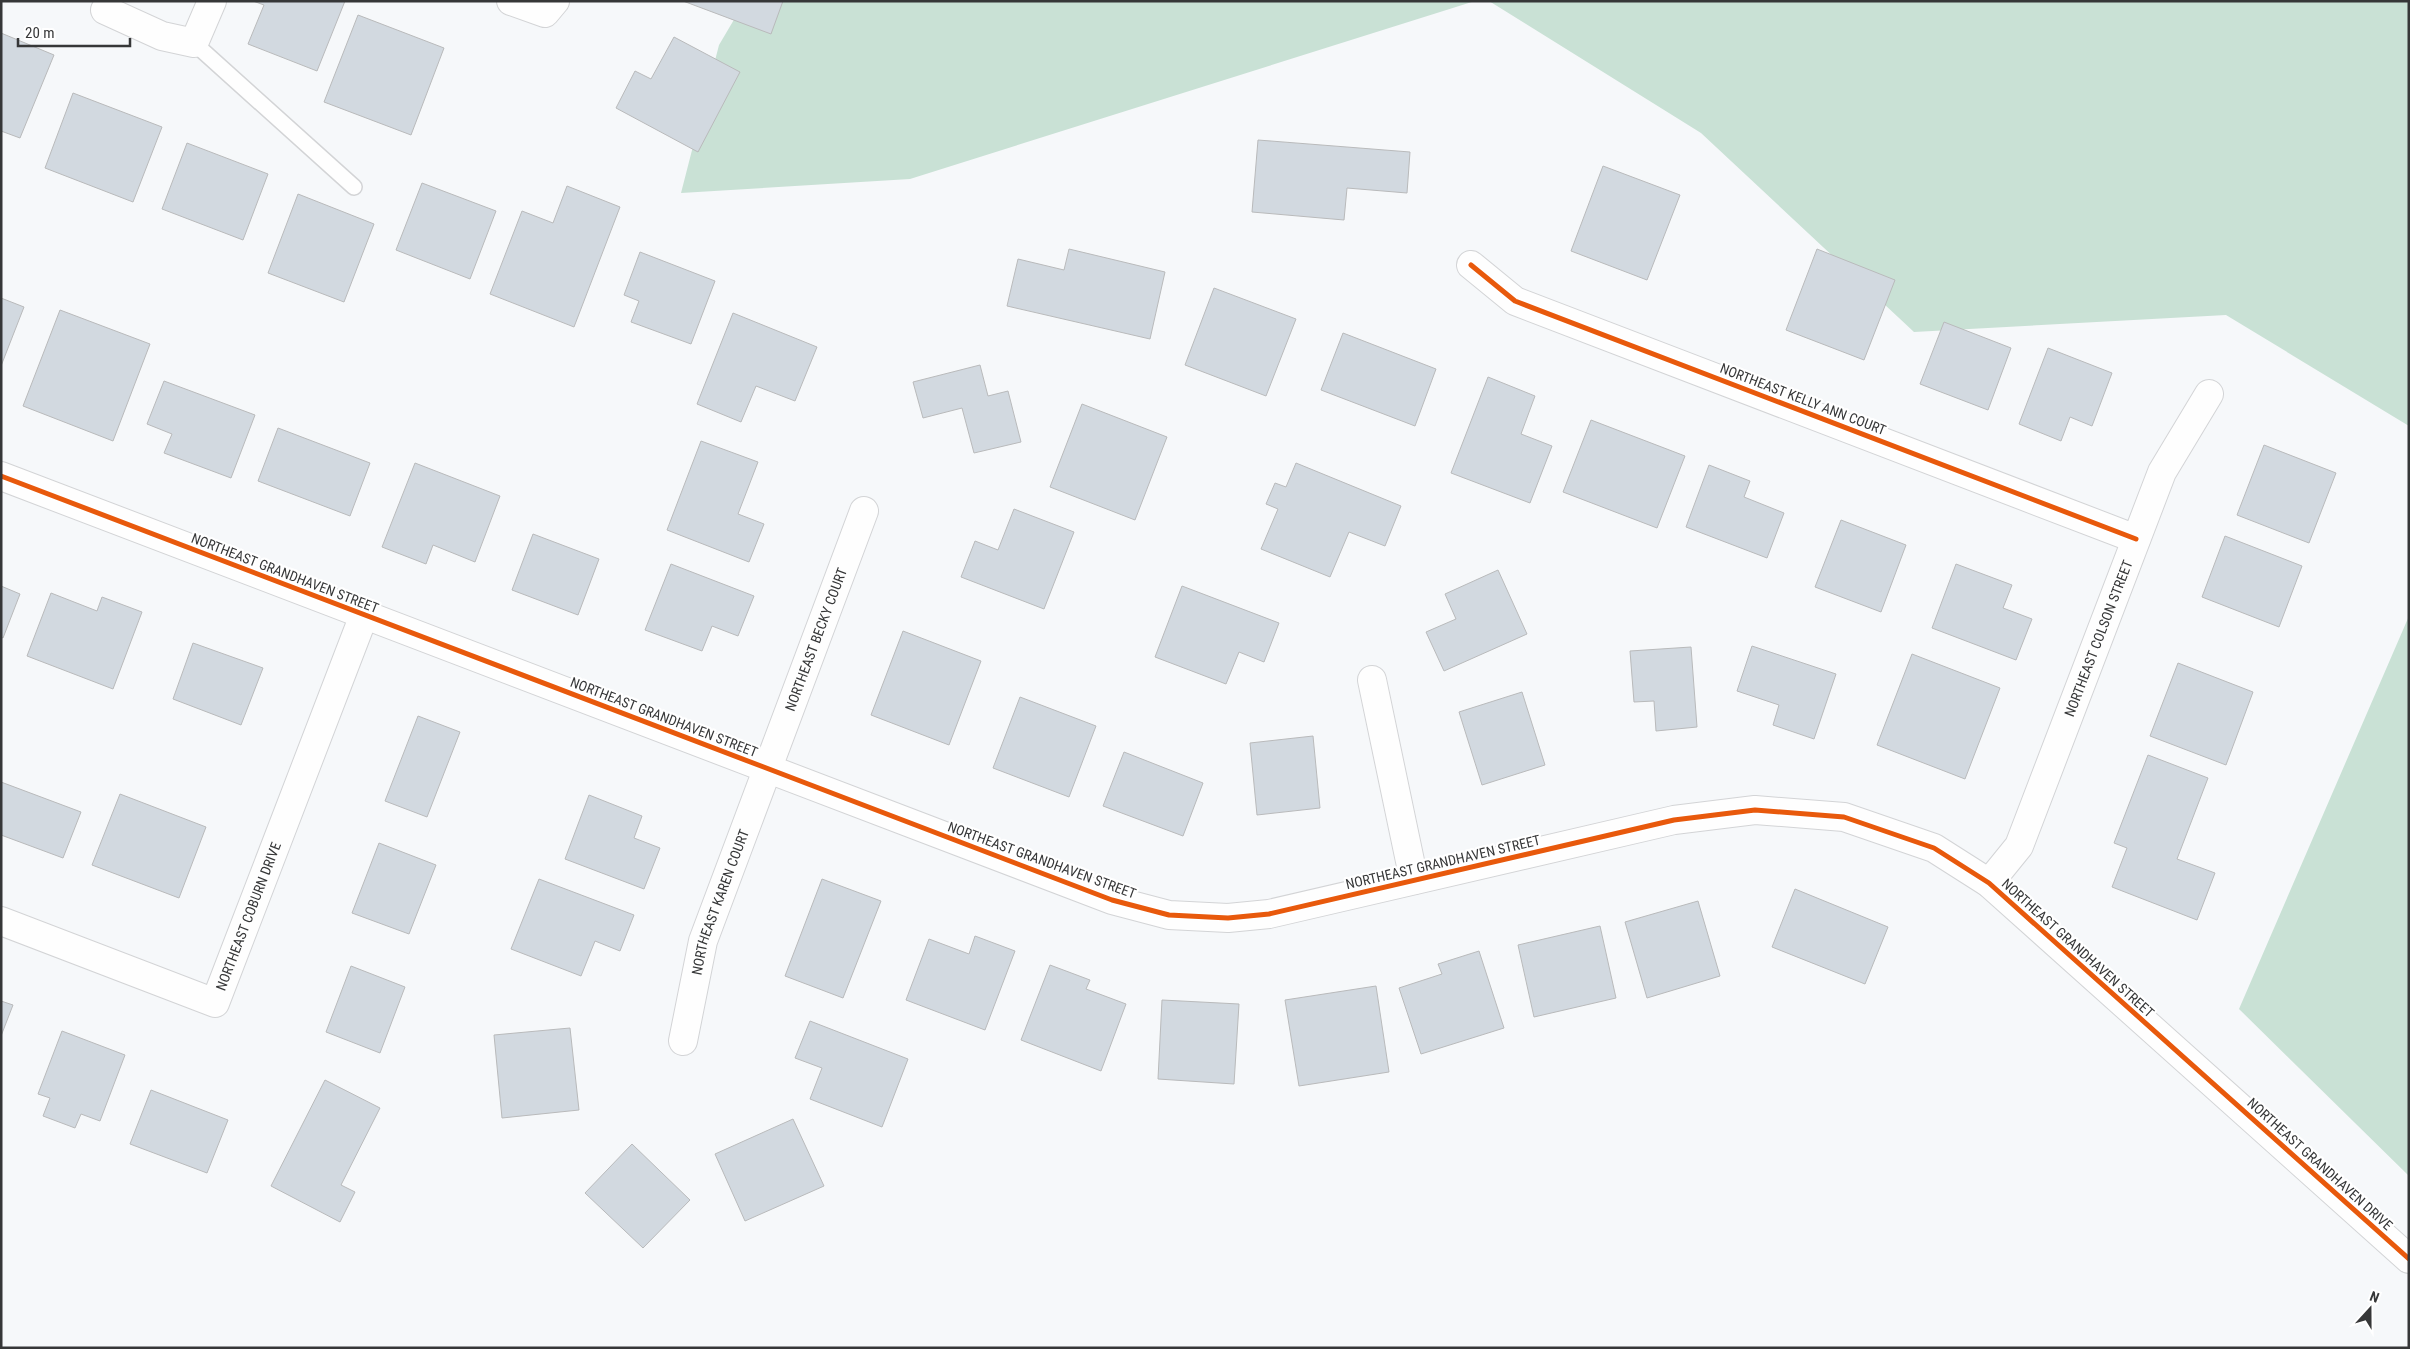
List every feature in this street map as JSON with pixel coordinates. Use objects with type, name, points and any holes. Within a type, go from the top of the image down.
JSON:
[{"type":"street","points":[[105,10],[162,36],[194,43],[212,1]]},
{"type":"street","points":[[511,1],[550,7]]},
{"type":"street","name":"NORTHEAST KELLY ANN COURT","points":[[1471,265],[1515,301],[2136,538]]},
{"type":"street","name":"NORTHEAST COLSON STREET","points":[[1989,883],[2019,846],[2162,472],[2209,394]]},
{"type":"street","name":"NORTHEAST GRANDHAVEN STREET","points":[[1,476],[1112,900],[1169,915],[1228,918],[1269,914],[1674,820],[1755,810],[1844,817],[1934,848],[1989,883],[2216,1086]]},
{"type":"street","name":"NORTHEAST BECKY COURT","points":[[767,768],[864,511]]},
{"type":"street","name":"NORTHEAST COBURN DRIVE","points":[[1,921],[215,1003],[364,615]]},
{"type":"street","name":"NORTHEAST GRANDHAVEN STREET","points":[[1372,680],[1414,880]]},
{"type":"street","name":"NORTHEAST KAREN COURT","points":[[683,1041],[703,941],[767,768]]},
{"type":"street","name":"NORTHEAST GRANDHAVEN DRIVE","points":[[2216,1086],[2409,1259]]},
{"type":"lane","points":[[194,43],[354,187]]},
{"type":"green space","points":[[745,1],[1475,1],[910,179],[681,193],[719,45]]},
{"type":"green space","points":[[1489,1],[2409,1],[2409,426],[2226,315],[1914,332],[1701,133]]},
{"type":"green space","points":[[2409,616],[2409,1176],[2239,1009]]},
{"type":"building","points":[[253,1],[345,1],[317,71],[248,44],[264,5]]},
{"type":"building","points":[[683,1],[783,1],[771,34]]},
{"type":"building","points":[[358,15],[444,48],[411,135],[324,102]]},
{"type":"building","points":[[1,33],[54,55],[20,138],[1,131]]},
{"type":"building","points":[[674,37],[740,72],[698,152],[616,108],[635,71],[651,79]]},
{"type":"building","points":[[73,93],[162,127],[133,202],[45,168]]},
{"type":"building","points":[[1258,140],[1410,152],[1407,193],[1347,188],[1344,220],[1252,212]]},
{"type":"building","points":[[187,143],[268,174],[243,240],[162,209]]},
{"type":"building","points":[[1603,166],[1680,195],[1647,280],[1571,251]]},
{"type":"building","points":[[422,183],[496,211],[470,279],[396,250]]},
{"type":"building","points":[[567,186],[620,207],[574,327],[490,294],[522,211],[553,223]]},
{"type":"building","points":[[298,194],[374,224],[344,302],[268,273]]},
{"type":"building","points":[[1069,249],[1165,272],[1150,339],[1007,306],[1018,259],[1064,270]]},
{"type":"building","points":[[1817,249],[1895,280],[1864,360],[1786,330]]},
{"type":"building","points":[[640,252],[715,281],[691,344],[631,322],[639,301],[624,295]]},
{"type":"building","points":[[1214,288],[1296,319],[1266,396],[1185,365]]},
{"type":"building","points":[[1,298],[24,307],[1,366]]},
{"type":"building","points":[[60,310],[150,344],[113,441],[23,406]]},
{"type":"building","points":[[733,313],[817,347],[795,401],[756,386],[741,422],[697,404]]},
{"type":"building","points":[[1944,322],[2011,348],[1988,410],[1920,384]]},
{"type":"building","points":[[1343,333],[1436,369],[1415,426],[1321,390]]},
{"type":"building","points":[[2048,348],[2112,373],[2092,426],[2070,417],[2061,441],[2019,424]]},
{"type":"building","points":[[980,365],[988,396],[1008,391],[1021,442],[974,453],[962,408],[923,418],[913,382]]},
{"type":"building","points":[[1488,377],[1535,396],[1521,434],[1552,446],[1530,503],[1451,473]]},
{"type":"building","points":[[164,381],[255,415],[231,478],[164,453],[172,434],[147,424]]},
{"type":"building","points":[[1082,404],[1167,437],[1135,520],[1050,487]]},
{"type":"building","points":[[1591,420],[1685,456],[1657,528],[1563,492]]},
{"type":"building","points":[[278,428],[370,463],[350,516],[258,481]]},
{"type":"building","points":[[701,441],[758,462],[738,514],[764,524],[749,562],[667,530]]},
{"type":"building","points":[[2264,445],[2336,473],[2309,543],[2237,515]]},
{"type":"building","points":[[415,463],[500,496],[475,562],[433,545],[426,564],[382,547]]},
{"type":"building","points":[[1296,463],[1401,506],[1385,546],[1349,532],[1330,577],[1261,549],[1278,509],[1266,504],[1275,483],[1286,487]]},
{"type":"building","points":[[1709,465],[1750,481],[1744,497],[1784,513],[1767,558],[1686,527]]},
{"type":"building","points":[[1014,509],[1074,532],[1044,609],[961,577],[975,541],[998,550]]},
{"type":"building","points":[[1841,520],[1906,545],[1881,612],[1815,587]]},
{"type":"building","points":[[533,534],[599,559],[578,615],[512,590]]},
{"type":"building","points":[[2225,536],[2302,566],[2279,627],[2202,597]]},
{"type":"building","points":[[671,564],[754,596],[738,636],[712,626],[702,651],[645,630]]},
{"type":"building","points":[[1956,564],[2012,585],[2003,608],[2032,619],[2016,660],[1932,628]]},
{"type":"building","points":[[1498,570],[1527,634],[1444,671],[1426,632],[1456,619],[1445,594]]},
{"type":"building","points":[[1,586],[20,594],[3,638],[1,637]]},
{"type":"building","points":[[1182,586],[1279,623],[1264,662],[1239,652],[1226,684],[1155,657]]},
{"type":"building","points":[[51,593],[97,611],[102,597],[142,612],[113,689],[27,656]]},
{"type":"building","points":[[903,631],[981,661],[949,745],[871,715]]},
{"type":"building","points":[[193,643],[263,668],[241,725],[173,699]]},
{"type":"building","points":[[1752,646],[1836,674],[1814,739],[1773,725],[1779,705],[1737,691]]},
{"type":"building","points":[[1691,647],[1697,727],[1656,731],[1654,701],[1634,702],[1630,651]]},
{"type":"building","points":[[1912,654],[2000,688],[1965,779],[1877,745]]},
{"type":"building","points":[[2178,663],[2253,692],[2226,765],[2150,736]]},
{"type":"building","points":[[1522,692],[1545,765],[1482,785],[1459,712]]},
{"type":"building","points":[[1020,697],[1096,726],[1069,797],[993,768]]},
{"type":"building","points":[[418,716],[460,732],[427,817],[385,801]]},
{"type":"building","points":[[1313,736],[1320,808],[1257,815],[1250,743]]},
{"type":"building","points":[[1124,752],[1203,783],[1183,836],[1103,806]]},
{"type":"building","points":[[2148,755],[2208,778],[2177,859],[2215,873],[2197,920],[2112,887],[2127,848],[2114,843]]},
{"type":"building","points":[[1,782],[81,812],[63,858],[1,835]]},
{"type":"building","points":[[120,794],[206,827],[179,898],[92,865]]},
{"type":"building","points":[[589,795],[642,816],[634,838],[660,848],[644,889],[565,859]]},
{"type":"building","points":[[379,843],[436,865],[409,934],[352,913]]},
{"type":"building","points":[[539,879],[634,915],[620,951],[595,941],[581,976],[511,949]]},
{"type":"building","points":[[822,879],[881,901],[843,998],[785,976]]},
{"type":"building","points":[[1795,889],[1888,927],[1865,984],[1772,947]]},
{"type":"building","points":[[1698,901],[1720,976],[1647,998],[1625,922]]},
{"type":"building","points":[[1600,926],[1616,998],[1534,1017],[1518,945]]},
{"type":"building","points":[[975,936],[1015,951],[985,1030],[906,1000],[929,939],[969,954]]},
{"type":"building","points":[[1479,951],[1504,1028],[1421,1054],[1399,988],[1442,974],[1438,964]]},
{"type":"building","points":[[1050,965],[1090,980],[1086,989],[1126,1004],[1101,1071],[1021,1040]]},
{"type":"building","points":[[351,966],[405,987],[380,1053],[326,1032]]},
{"type":"building","points":[[1376,986],[1389,1072],[1299,1086],[1285,1000]]},
{"type":"building","points":[[1162,1000],[1239,1004],[1234,1084],[1158,1079]]},
{"type":"building","points":[[1,1001],[13,1005],[1,1036]]},
{"type":"building","points":[[810,1021],[908,1059],[882,1127],[810,1099],[822,1068],[795,1058]]},
{"type":"building","points":[[570,1028],[579,1110],[502,1118],[494,1035]]},
{"type":"building","points":[[62,1031],[125,1055],[100,1121],[81,1114],[75,1128],[43,1116],[50,1098],[38,1094]]},
{"type":"building","points":[[325,1080],[380,1108],[341,1185],[355,1192],[340,1222],[271,1186]]},
{"type":"building","points":[[151,1090],[228,1120],[207,1173],[130,1144]]},
{"type":"building","points":[[793,1119],[824,1186],[745,1221],[715,1154]]},
{"type":"building","points":[[632,1144],[690,1200],[643,1248],[585,1193]]},
{"type":"cycle path","points":[[1471,265],[1515,301],[2136,539]]},
{"type":"cycle path","points":[[1,476],[1112,900],[1169,915],[1228,918],[1269,914],[1674,820],[1755,810],[1844,817],[1934,848],[1989,883],[2409,1259]]}]
